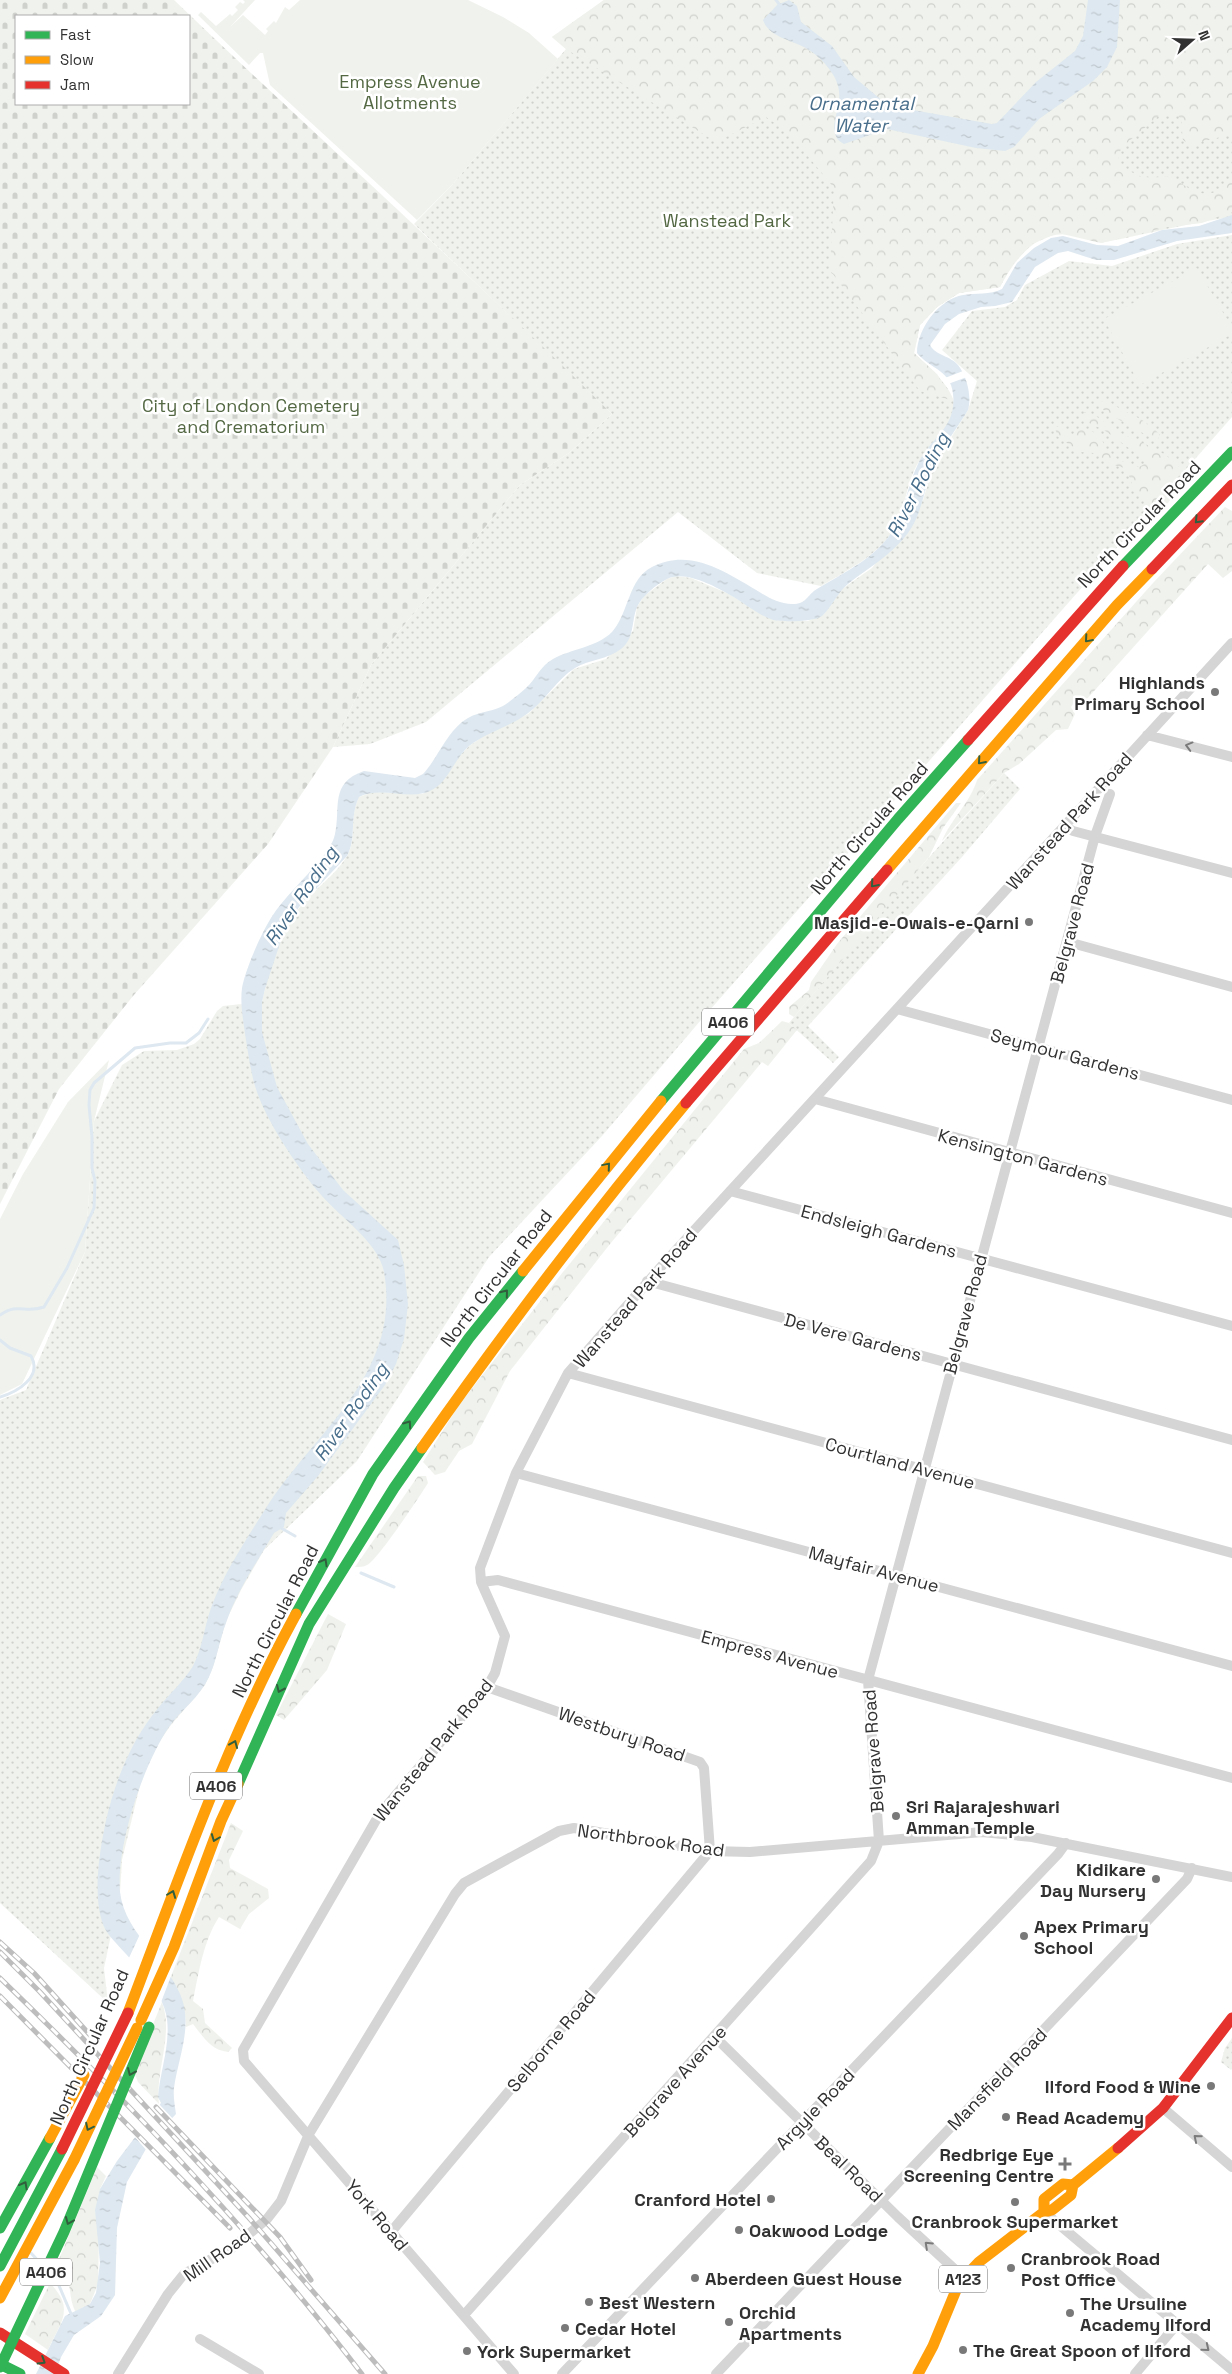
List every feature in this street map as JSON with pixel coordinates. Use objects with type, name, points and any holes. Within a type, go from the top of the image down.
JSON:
[{"type":"main road","name":"North Circular Road","points":[[0,2266],[62,2149],[124,2022],[204,1814],[284,1636],[373,1474],[482,1322],[605,1168],[898,819],[1103,587],[1232,452]]},
{"type":"main road","name":"North Circular Road","points":[[0,2298],[74,2160],[174,1947],[221,1821],[299,1644],[309,1624],[394,1488],[494,1346],[622,1179],[920,830],[1111,613],[1232,485]]},
{"type":"main road","name":"A406","points":[[0,2228],[106,2034],[133,1976],[155,1940]]},
{"type":"main road","name":"A406","points":[[7,2369],[16,2338],[89,2176],[139,2054],[174,1947]]},
{"type":"main road","name":"A123","points":[[918,2374],[933,2346],[953,2294],[964,2278],[979,2262],[1044,2212],[1052,2210],[1071,2195],[1073,2185],[1134,2135],[1163,2108],[1232,2018]]},
{"type":"main road","points":[[0,2333],[63,2374]]},
{"type":"street","name":"Wanstead Park Road","points":[[242,2055],[379,1815],[487,1687],[495,1673],[505,1636],[481,1582],[480,1568],[516,1473],[568,1373],[647,1281],[1066,827],[1232,643]]},
{"type":"street","points":[[1147,735],[1232,757]]},
{"type":"street","name":"Belgrave Road","points":[[879,1841],[868,1680],[1095,836],[1110,794]]},
{"type":"street","points":[[1066,827],[1232,873]]},
{"type":"street","points":[[1068,942],[1232,987]]},
{"type":"street","name":"Seymour Gardens","points":[[897,1009],[1232,1100]]},
{"type":"street","name":"Kensington Gardens","points":[[814,1099],[1232,1213]]},
{"type":"street","name":"Endsleigh Gardens","points":[[730,1191],[1232,1326]]},
{"type":"street","name":"De Vere Gardens","points":[[647,1281],[1232,1440]]},
{"type":"street","name":"Courtland Avenue","points":[[568,1373],[1232,1553]]},
{"type":"street","name":"Mayfair Avenue","points":[[516,1473],[1232,1666]]},
{"type":"street","name":"Empress Avenue","points":[[481,1582],[498,1580],[1232,1778]]},
{"type":"street","name":"Westbury Road","points":[[487,1687],[700,1762],[704,1768],[710,1851]]},
{"type":"street","name":"Northbrook Road","points":[[309,2134],[454,1894],[464,1883],[567,1828],[710,1851],[750,1852],[982,1832],[1032,1836],[1232,1877]]},
{"type":"street","name":"Belgrave Avenue","points":[[464,2316],[871,1861],[879,1841]]},
{"type":"street","name":"Argyle Road","points":[[562,2374],[1066,1843]]},
{"type":"street","name":"Selborne Road","points":[[391,2232],[710,1851]]},
{"type":"street","name":"Mansfield Road","points":[[716,2374],[1187,1879],[1192,1868]]},
{"type":"street","name":"Beal Road","points":[[715,2037],[964,2278]]},
{"type":"street","name":"York Road","points":[[242,2055],[244,2061],[309,2134],[514,2374]]},
{"type":"street","points":[[1163,2108],[1232,2167]]},
{"type":"street","name":"Mill Road","points":[[118,2374],[168,2294],[184,2274],[232,2248],[273,2212],[284,2196],[309,2134]]},
{"type":"street","points":[[1044,2212],[1056,2220],[1232,2370]]},
{"type":"street","points":[[1135,2374],[1177,2324]]},
{"type":"street","points":[[200,2340],[259,2374]]},
{"type":"green space","name":"City of London Cemetery and Crematorium","points":[[0,0],[174,0],[190,15],[15,15],[15,105],[190,105],[190,15],[504,309],[612,414],[569,453],[520,485],[371,665],[333,747],[268,844],[133,996],[59,1089],[0,1204]]},
{"type":"green space","name":"Empress Avenue Allotments","points":[[243,0],[255,0],[230,27],[243,15],[265,35],[268,31],[266,29],[274,21],[276,23],[285,7],[289,10],[300,0],[468,0],[503,17],[529,33],[558,59],[452,185],[417,220],[270,85],[263,53],[260,53],[249,65],[198,15],[201,12],[216,26],[230,14],[232,16],[238,10],[235,7],[240,2],[243,4],[245,2]]},
{"type":"green space","name":"Wanstead Park","points":[[604,0],[1232,0],[1232,217],[1105,242],[1097,242],[1071,235],[1059,234],[1048,237],[1037,242],[1020,257],[1000,287],[959,293],[937,307],[920,325],[914,353],[948,389],[954,403],[952,419],[916,467],[901,514],[892,532],[865,559],[821,586],[757,573],[678,512],[426,722],[370,744],[333,747],[371,665],[520,485],[569,453],[612,414],[414,224],[452,185],[566,49],[552,37]]},
{"type":"green space","points":[[604,0],[1088,0],[1083,36],[1075,51],[1036,82],[997,123],[992,124],[890,106],[885,103],[854,77],[832,46],[801,22],[794,2],[780,5],[765,24],[777,34],[808,49],[832,71],[839,85],[840,92],[835,131],[844,144],[887,129],[976,148],[1005,151],[1014,147],[1039,119],[1093,81],[1107,67],[1117,47],[1120,0],[1232,0],[1232,134],[1190,145],[1183,140],[1182,123],[1179,117],[1161,114],[1121,148],[1118,161],[1136,174],[1148,177],[1171,176],[1187,187],[1202,193],[1217,191],[1232,178],[1232,212],[1202,223],[1168,227],[1101,243],[1058,233],[1032,244],[1012,265],[1000,287],[959,293],[937,307],[920,325],[914,353],[937,374],[954,401],[920,391],[830,270],[834,188],[789,133],[766,117],[716,142],[566,49],[552,37]]},
{"type":"green space","points":[[1232,235],[1232,417],[701,1020],[602,1136],[489,1257],[357,1461],[264,1550],[226,1621],[213,1667],[205,1685],[171,1725],[157,1745],[141,1781],[122,1860],[120,1892],[104,1968],[108,2003],[0,1903],[0,1400],[26,1390],[85,1252],[94,1121],[122,1065],[144,1051],[177,1050],[194,1044],[200,1039],[217,1011],[223,1006],[262,1002],[280,940],[292,917],[337,870],[350,850],[354,812],[359,797],[373,792],[423,794],[469,746],[488,733],[528,714],[574,669],[606,659],[633,631],[637,607],[644,596],[667,579],[676,576],[691,578],[727,593],[773,620],[808,621],[824,614],[842,589],[872,568],[923,500],[933,467],[968,410],[977,381],[942,350],[972,311],[1005,307],[1017,300],[1025,285],[1069,261],[1112,266],[1177,244]]},
{"type":"green space","points":[[1197,268],[1232,328],[1232,334],[1140,385],[1104,319]]},
{"type":"green space","points":[[1107,400],[1148,424],[1160,435],[1157,441],[1107,413],[1096,403]]},
{"type":"green space","points":[[1084,412],[1097,417],[1117,431],[1156,450],[1175,462],[1186,479],[1168,503],[1161,507],[1154,505],[1134,492],[1125,468],[1113,465],[1094,453],[1080,452],[1057,436],[1055,427],[1062,426],[1071,435],[1084,428],[1097,434],[1108,451],[1118,459],[1139,467],[1148,462],[1104,430],[1087,422]]},
{"type":"green space","points":[[1225,507],[1232,511],[1232,571],[1223,578],[1208,564],[1086,700],[1079,696],[1071,707],[1075,714],[1068,729],[1056,730],[1019,764],[1004,773],[942,841],[950,825],[970,796],[977,780],[1153,583]]},
{"type":"green space","points":[[1004,773],[1020,789],[962,857],[808,1026],[839,1057],[833,1063],[789,1023],[893,898]]},
{"type":"green space","points":[[956,803],[961,803],[943,828],[929,857],[794,1017],[789,1014],[789,1007],[809,990],[811,982],[837,944]]},
{"type":"green space","points":[[782,1021],[789,1023],[797,1030],[768,1066],[762,1062],[610,1244],[510,1371],[472,1444],[459,1451],[445,1472],[435,1475],[423,1462],[459,1405],[563,1272],[744,1049],[759,1043]]},
{"type":"green space","points":[[109,1060],[94,1121],[85,1252],[22,1384],[0,1395],[0,1219],[23,1174],[68,1102]]},
{"type":"green space","points":[[418,1476],[426,1476],[428,1483],[408,1514],[372,1561],[367,1565],[355,1567]]},
{"type":"green space","points":[[328,1614],[346,1624],[327,1670],[284,1720],[276,1715]]},
{"type":"green space","points":[[231,1823],[243,1831],[229,1860],[230,1868],[268,1889],[269,1898],[249,1914],[240,1929],[219,1917],[202,1957],[193,2001],[203,2009],[205,2023],[232,2048],[228,2052],[212,2046],[193,2024],[186,2027],[185,2013],[170,1979]]},
{"type":"green space","points":[[162,2002],[166,2027],[159,2078],[159,2104],[138,2082],[134,2072]]},
{"type":"green space","points":[[1232,2038],[1231,2070],[1221,2062],[1225,2048]]},
{"type":"green space","points":[[97,2167],[106,2176],[100,2189],[98,2284],[90,2304],[76,2313],[66,2276],[57,2264]]},
{"type":"green space","points":[[50,2283],[58,2292],[64,2309],[61,2324],[48,2350],[25,2334]]},
{"type":"water","name":"Ornamental Water","points":[[789,0],[797,6],[801,22],[832,46],[854,77],[885,103],[890,106],[992,124],[997,123],[1036,82],[1075,51],[1083,36],[1088,0],[1120,0],[1117,47],[1107,67],[1093,81],[1039,119],[1014,147],[1005,151],[976,148],[887,129],[844,144],[837,139],[834,130],[839,92],[832,73],[816,55],[804,47],[774,34],[763,20],[777,5]]},
{"type":"water","name":"River Roding","points":[[1232,215],[1232,233],[1177,241],[1114,260],[1096,260],[1068,251],[1058,253],[1035,267],[1012,302],[981,307],[959,314],[945,324],[930,345],[936,352],[955,362],[961,370],[969,393],[968,410],[933,467],[913,526],[902,541],[888,554],[844,588],[822,616],[806,620],[773,620],[723,591],[699,580],[682,576],[663,581],[639,603],[631,635],[621,649],[616,653],[575,668],[562,678],[540,703],[527,714],[469,746],[438,786],[423,793],[377,793],[359,797],[354,813],[352,842],[347,856],[299,907],[284,931],[262,1002],[262,1032],[277,1087],[308,1144],[343,1190],[398,1240],[404,1265],[408,1304],[404,1339],[396,1364],[385,1385],[318,1476],[286,1513],[284,1527],[274,1533],[254,1566],[231,1611],[209,1677],[201,1691],[169,1727],[159,1743],[133,1806],[122,1852],[120,1892],[130,1922],[169,1975],[183,2002],[186,2024],[174,2088],[176,2114],[150,2142],[127,2182],[117,2228],[115,2295],[101,2316],[74,2335],[61,2357],[55,2374],[36,2374],[65,2316],[90,2304],[96,2293],[100,2263],[95,2210],[100,2189],[117,2161],[161,2103],[158,2097],[159,2087],[168,2034],[163,2003],[150,1982],[109,1935],[102,1923],[99,1907],[98,1870],[107,1815],[115,1788],[130,1751],[143,1728],[193,1666],[216,1595],[236,1556],[286,1480],[350,1400],[367,1371],[380,1341],[386,1308],[384,1272],[381,1261],[367,1241],[313,1185],[293,1159],[266,1114],[250,1067],[241,994],[254,952],[276,910],[322,857],[333,841],[341,789],[353,776],[364,771],[415,778],[423,774],[451,734],[467,718],[503,706],[526,688],[541,669],[553,659],[599,641],[612,632],[622,616],[633,588],[644,572],[652,567],[666,562],[695,561],[722,571],[777,601],[786,604],[802,602],[814,591],[863,561],[883,544],[897,522],[918,464],[942,432],[951,416],[953,394],[948,380],[917,353],[918,344],[925,325],[938,309],[946,302],[963,295],[983,294],[1002,289],[1017,263],[1034,248],[1051,238],[1063,236],[1097,245],[1118,246],[1162,230],[1199,226]]},
{"type":"pier","points":[[963,371],[967,377],[948,384],[945,378]]},
{"type":"pier","points":[[141,1932],[171,1976],[160,2005],[128,1960]]},
{"type":"pier","points":[[159,2104],[175,2121],[147,2151],[134,2136]]},
{"type":"waterway","points":[[776,0],[779,4]]},
{"type":"waterway","points":[[0,1315],[12,1309],[37,1309],[44,1307],[67,1268],[94,1208],[95,1181],[92,1168],[89,1105],[90,1090],[94,1083],[135,1048],[170,1043],[186,1043],[199,1033],[208,1019]]},
{"type":"waterway","points":[[0,1340],[10,1348],[31,1356],[34,1364],[34,1371],[26,1382],[14,1391],[0,1397]]},
{"type":"waterway","points":[[281,1528],[295,1536]]},
{"type":"waterway","points":[[361,1573],[394,1587]]},
{"type":"waterway","points":[[31,2253],[42,2265]]},
{"type":"waterway","points":[[52,2275],[57,2281],[72,2316]]},
{"type":"railway","points":[[0,1942],[34,1973],[90,2035]]},
{"type":"railway","points":[[0,1952],[40,1992],[249,2218],[385,2374]]},
{"type":"railway","points":[[0,1978],[95,2072],[234,2219],[362,2374]]},
{"type":"railway","points":[[0,1996],[230,2228]]},
{"type":"railway","points":[[156,2107],[280,2237],[311,2280]]},
{"type":"traffic: fast","points":[[1123,566],[1232,452]]},
{"type":"traffic: fast","points":[[661,1101],[898,819],[968,740]]},
{"type":"traffic: fast","points":[[296,1614],[373,1474],[469,1338],[523,1271]]},
{"type":"traffic: fast","points":[[238,1784],[309,1624],[394,1488],[422,1448]]},
{"type":"traffic: fast","points":[[0,2367],[64,2232],[149,2027]]},
{"type":"traffic: fast","points":[[0,2228],[50,2138]]},
{"type":"traffic: fast","points":[[0,2266],[62,2149]]},
{"type":"traffic: fast","points":[[0,2364],[20,2374]]},
{"type":"traffic: slow","points":[[887,870],[1117,605],[1152,569]]},
{"type":"traffic: slow","points":[[523,1271],[661,1101]]},
{"type":"traffic: slow","points":[[422,1448],[551,1272],[686,1103]]},
{"type":"traffic: slow","points":[[128,2013],[185,1861],[226,1760],[271,1662],[296,1614]]},
{"type":"traffic: slow","points":[[141,2020],[174,1947],[221,1821],[238,1784]]},
{"type":"traffic: slow","points":[[74,2160],[137,2028]]},
{"type":"traffic: slow","points":[[50,2138],[84,2075]]},
{"type":"traffic: slow","points":[[918,2374],[933,2346],[959,2283],[979,2262],[1044,2212],[1052,2210],[1071,2195],[1073,2185],[1118,2148]]},
{"type":"traffic: slow","points":[[0,2298],[74,2160]]},
{"type":"traffic: slow","points":[[1044,2212],[1044,2199],[1063,2184],[1073,2185]]},
{"type":"traffic: jam","points":[[1152,569],[1232,485]]},
{"type":"traffic: jam","points":[[968,740],[1123,566]]},
{"type":"traffic: jam","points":[[686,1103],[887,870]]},
{"type":"traffic: jam","points":[[62,2149],[128,2013]]},
{"type":"traffic: jam","points":[[1118,2148],[1163,2108],[1232,2018]]},
{"type":"traffic: jam","points":[[0,2333],[64,2374]]},
{"type":"place","name":"Highlands Primary School","points":[[1215,692]]},
{"type":"place","name":"Masjid-e-Owais-e-Qarni","points":[[1029,922]]},
{"type":"place","name":"Sri Rajarajeshwari Amman Temple","points":[[896,1816]]},
{"type":"place","name":"Kidikare Day Nursery","points":[[1156,1879]]},
{"type":"place","name":"Apex Primary School","points":[[1024,1936]]},
{"type":"place","name":"Ilford Food & Wine","points":[[1211,2086]]},
{"type":"place","name":"Read Academy","points":[[1006,2117]]},
{"type":"place","name":"Redbrige Eye Screening Centre","points":[[1065,2164]]},
{"type":"place","name":"Cranford Hotel","points":[[771,2199]]},
{"type":"place","name":"Cranbrook Supermarket","points":[[1015,2202]]},
{"type":"place","name":"Oakwood Lodge","points":[[739,2230]]},
{"type":"place","name":"Cranbrook Road Post Office","points":[[1011,2268]]},
{"type":"place","name":"Aberdeen Guest House","points":[[695,2278]]},
{"type":"place","name":"Best Western","points":[[589,2302]]},
{"type":"place","name":"The Ursuline Academy Ilford","points":[[1070,2313]]},
{"type":"place","name":"Orchid Apartments","points":[[729,2322]]},
{"type":"place","name":"Cedar Hotel","points":[[565,2328]]},
{"type":"place","name":"The Great Spoon of Ilford","points":[[963,2350]]},
{"type":"place","name":"York Supermarket","points":[[467,2351]]}]
